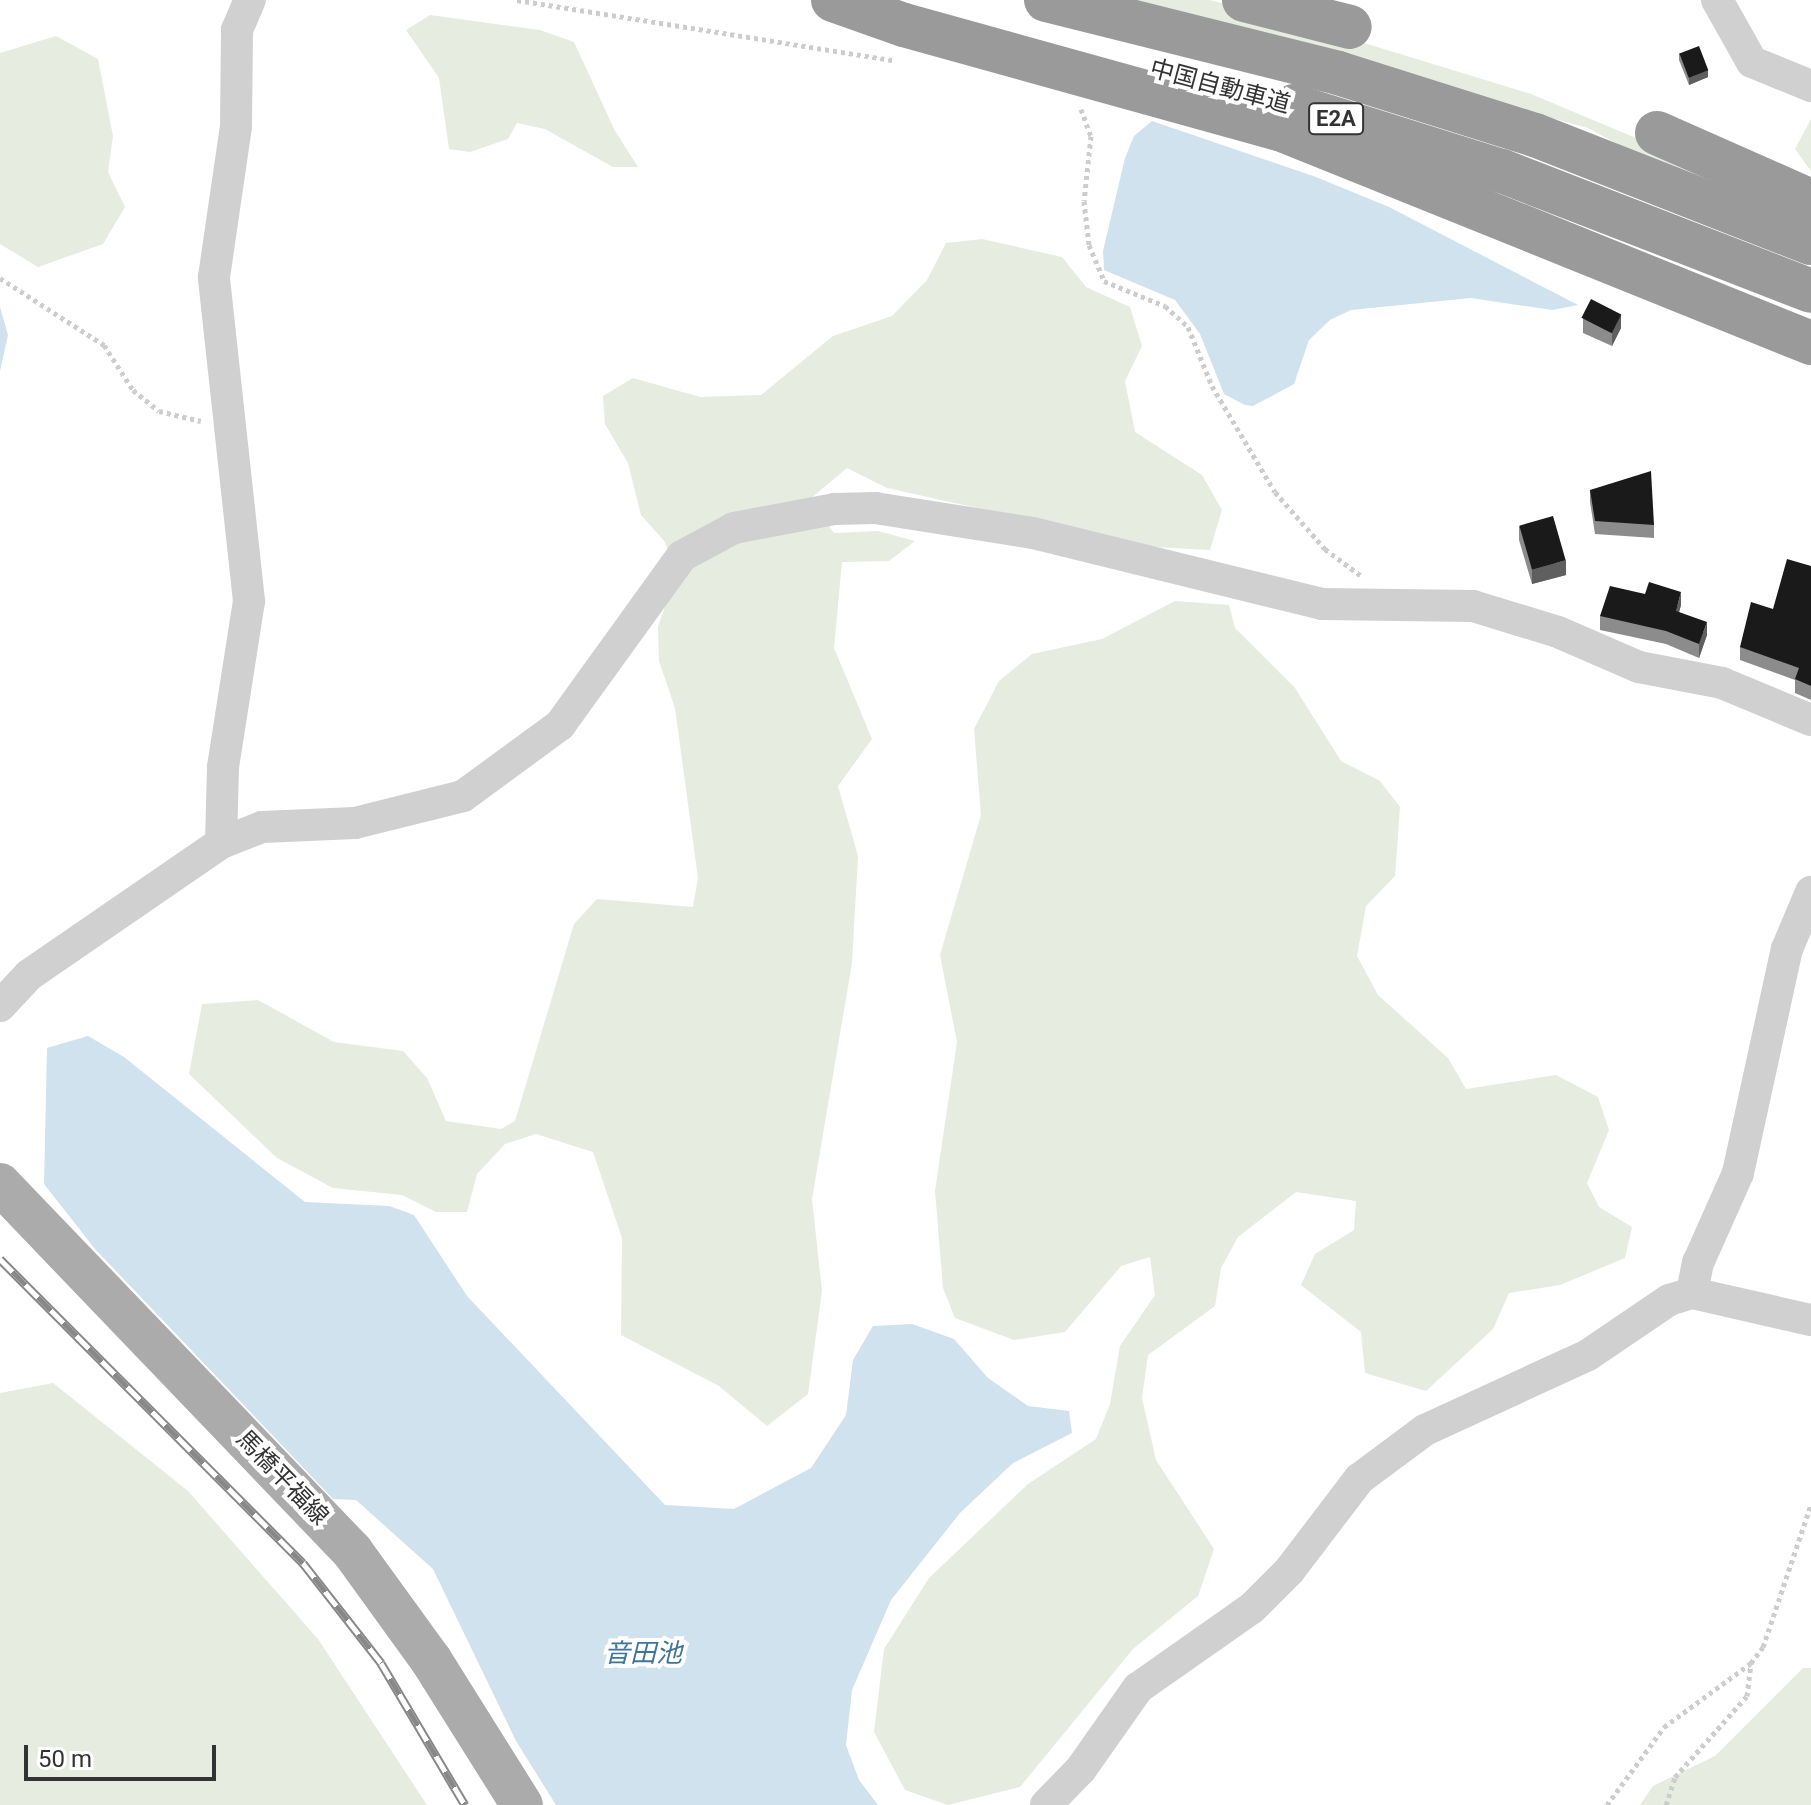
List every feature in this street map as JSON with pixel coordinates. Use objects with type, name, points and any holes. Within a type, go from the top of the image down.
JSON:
[{"type":"highway","points":[[833,0],[904,25],[1280,129],[1811,343]]},
{"type":"highway","name":"中国自動車道","points":[[845,0],[1051,43],[1260,95],[1502,171],[1811,291]]},
{"type":"highway","name":"中国自動車道","points":[[1046,0],[1338,73],[1505,126],[1811,243]]},
{"type":"highway","points":[[1244,0],[1350,27]]},
{"type":"highway","points":[[1657,133],[1811,201]]},
{"type":"main road","name":"馬橋平福線","points":[[0,1184],[352,1551],[431,1660],[522,1805]]},
{"type":"street","points":[[221,843],[226,809],[223,767],[249,601],[214,277],[236,126],[237,30],[250,0]]},
{"type":"street","points":[[1717,0],[1752,62],[1811,86]]},
{"type":"street","points":[[0,1006],[29,975],[221,843],[262,827],[355,823],[463,796],[526,754],[560,725],[682,556],[734,528],[835,509],[875,508],[1048,536],[1322,604],[1473,606],[1519,618],[1607,657],[1667,673],[1699,675],[1811,720]]},
{"type":"street","points":[[1692,1293],[1698,1263],[1738,1173],[1787,949],[1811,892]]},
{"type":"street","points":[[1046,1805],[1081,1769],[1138,1688],[1252,1608],[1289,1571],[1359,1479],[1425,1430],[1588,1355],[1669,1300],[1692,1293],[1811,1320]]},
{"type":"path","points":[[517,0],[896,61]]},
{"type":"path","points":[[1072,100],[1084,113],[1091,136],[1084,201],[1093,263],[1104,281],[1165,306],[1188,327],[1212,386],[1275,492],[1325,549],[1397,606]]},
{"type":"path","points":[[0,278],[104,345],[133,390],[159,411],[199,421],[230,418]]},
{"type":"path","points":[[1607,1805],[1664,1727],[1751,1663],[1763,1647],[1811,1504]]},
{"type":"path","points":[[1666,1805],[1675,1777],[1747,1696],[1751,1663]]},
{"type":"shaded area","points":[[1122,0],[1210,0],[1312,27],[1531,94],[1772,195],[1765,207],[1634,153],[1588,128]]},
{"type":"shaded area","points":[[430,15],[540,30],[574,42],[615,131],[638,167],[613,167],[545,129],[517,123],[508,139],[470,152],[449,149],[439,78],[406,30]]},
{"type":"shaded area","points":[[56,36],[98,59],[113,136],[108,172],[125,207],[103,244],[38,267],[0,244],[0,53]]},
{"type":"shaded area","points":[[1811,119],[1811,171],[1795,149]]},
{"type":"shaded area","points":[[982,239],[1062,257],[1086,287],[1130,307],[1142,346],[1125,381],[1135,432],[1202,475],[1222,510],[1210,550],[1153,547],[887,488],[847,468],[810,499],[834,533],[878,531],[915,541],[889,561],[842,562],[834,648],[872,739],[838,786],[858,856],[852,963],[812,1199],[822,1291],[808,1394],[767,1426],[719,1386],[621,1335],[622,1238],[593,1152],[536,1134],[505,1144],[477,1174],[467,1212],[436,1212],[402,1195],[333,1188],[277,1158],[189,1074],[202,1004],[258,1000],[334,1042],[403,1051],[427,1078],[446,1121],[501,1129],[515,1121],[574,924],[597,899],[693,907],[698,878],[675,708],[659,661],[658,627],[676,574],[665,542],[641,515],[628,463],[605,424],[603,396],[633,378],[700,397],[761,395],[833,336],[892,316],[927,280],[946,243]]},
{"type":"shaded area","points":[[1175,601],[1229,605],[1235,628],[1295,688],[1341,761],[1380,781],[1400,807],[1395,876],[1366,906],[1357,956],[1378,995],[1448,1058],[1466,1089],[1556,1075],[1598,1097],[1609,1130],[1587,1183],[1599,1207],[1632,1227],[1625,1258],[1560,1285],[1509,1293],[1493,1329],[1426,1391],[1365,1373],[1361,1332],[1301,1285],[1315,1254],[1354,1230],[1356,1201],[1296,1192],[1238,1237],[1221,1268],[1215,1306],[1148,1355],[1142,1398],[1156,1460],[1214,1549],[1198,1596],[1133,1649],[1020,1787],[948,1805],[905,1790],[874,1732],[884,1649],[929,1578],[1028,1484],[1096,1439],[1110,1404],[1120,1346],[1155,1295],[1150,1257],[1121,1266],[1065,1332],[1014,1340],[955,1318],[943,1288],[935,1191],[957,1042],[940,955],[981,815],[974,729],[999,681],[1032,654],[1102,639]]},
{"type":"shaded area","points":[[53,1383],[188,1491],[318,1639],[427,1805],[0,1805],[0,1393]]},
{"type":"shaded area","points":[[1803,1668],[1811,1668],[1811,1805],[1640,1805],[1653,1786],[1715,1756]]},
{"type":"water","points":[[1152,121],[1316,177],[1389,207],[1578,305],[1552,310],[1471,298],[1351,310],[1330,320],[1309,340],[1294,384],[1253,406],[1245,405],[1224,394],[1200,334],[1175,300],[1104,270],[1103,251],[1125,158],[1134,136]]},
{"type":"water","points":[[0,307],[8,335],[0,371]]},
{"type":"water","name":"音田池","points":[[88,1036],[124,1057],[305,1202],[389,1206],[414,1215],[467,1296],[665,1505],[734,1509],[811,1468],[846,1415],[853,1360],[873,1326],[912,1324],[954,1339],[988,1378],[1028,1406],[1069,1411],[1072,1433],[1013,1463],[960,1513],[891,1600],[852,1690],[846,1745],[859,1780],[878,1805],[556,1805],[516,1741],[433,1569],[356,1500],[333,1499],[95,1249],[44,1184],[47,1048]]},
{"type":"building","points":[[1699,46],[1708,70],[1689,78],[1679,54]]},
{"type":"building","points":[[1591,299],[1621,314],[1612,333],[1581,318]]},
{"type":"building","points":[[1651,471],[1654,525],[1595,521],[1590,490]]},
{"type":"building","points":[[1553,516],[1566,560],[1532,570],[1519,526]]},
{"type":"building","points":[[1787,559],[1811,566],[1811,686],[1795,679],[1799,668],[1740,647],[1751,602],[1773,609]]},
{"type":"building","points":[[1649,582],[1681,592],[1676,611],[1707,622],[1699,644],[1666,631],[1600,616],[1610,586],[1645,594]]},
{"type":"railway","points":[[0,1259],[303,1563],[381,1663],[465,1805]]}]
